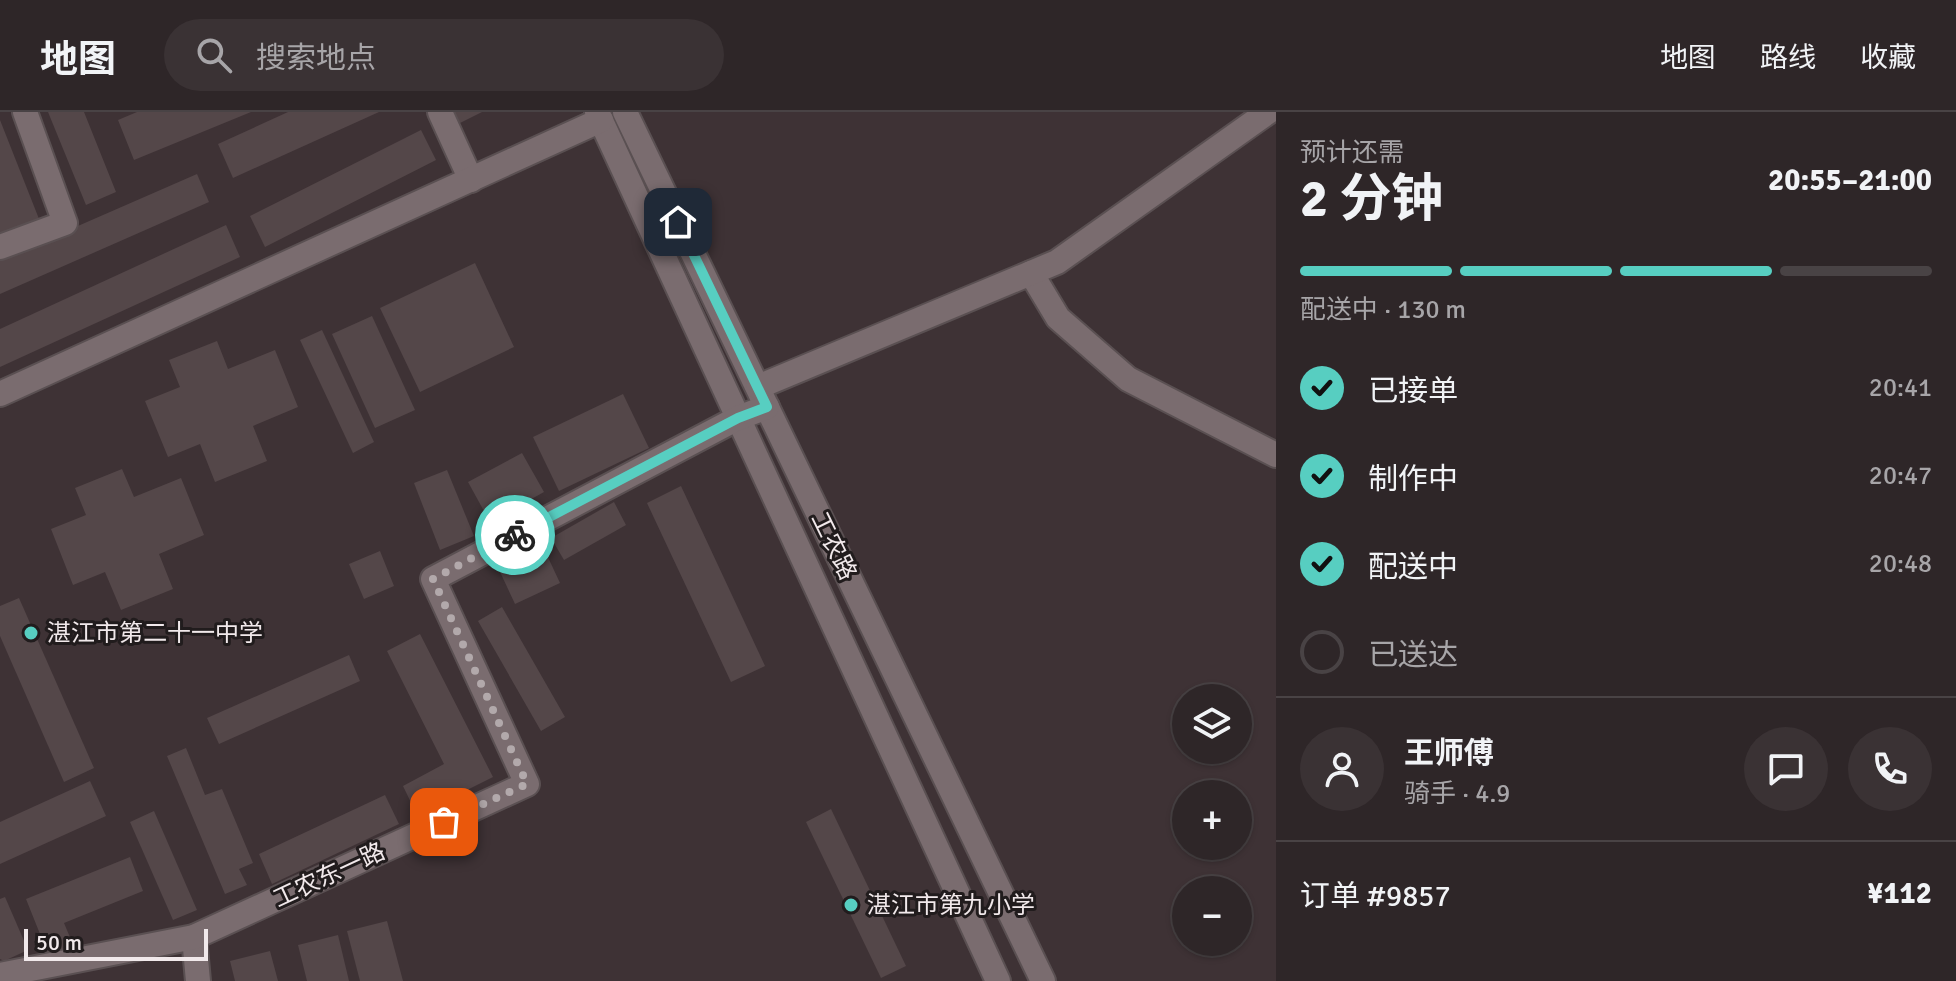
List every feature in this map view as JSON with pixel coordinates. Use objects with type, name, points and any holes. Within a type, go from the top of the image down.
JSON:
[{"type":"street","points":[[0,247],[65,223],[25,112]]},
{"type":"street","points":[[440,112],[471,180]]},
{"type":"street","name":"工农路","points":[[625,112],[1043,981]]},
{"type":"street","name":"工农东一路","points":[[194,937],[527,784],[433,579],[738,418],[762,397],[1057,262],[1268,112]]},
{"type":"street","points":[[0,394],[471,180],[599,116]]},
{"type":"street","name":"工农路","points":[[599,116],[998,981]]},
{"type":"street","points":[[1031,273],[1058,318],[1128,379],[1276,455]]},
{"type":"street","points":[[0,975],[194,937],[198,981]]},
{"type":"building","points":[[48,112],[84,112],[116,192],[86,205]]},
{"type":"building","points":[[137,112],[251,112],[134,160],[118,120]]},
{"type":"building","points":[[288,112],[379,112],[233,178],[218,144]]},
{"type":"building","points":[[447,112],[482,112],[454,126]]},
{"type":"building","points":[[0,120],[41,224],[0,240]]},
{"type":"building","points":[[421,130],[436,160],[265,247],[250,216]]},
{"type":"building","points":[[197,174],[209,202],[0,294],[0,260]]},
{"type":"building","points":[[226,225],[240,257],[0,367],[0,329]]},
{"type":"building","points":[[475,263],[514,347],[420,392],[380,308]]},
{"type":"building","points":[[372,316],[415,410],[375,428],[332,334]]},
{"type":"building","points":[[322,330],[374,442],[353,453],[300,340]]},
{"type":"building","points":[[217,341],[228,369],[275,350],[298,407],[253,426],[267,461],[215,482],[200,444],[168,457],[145,401],[180,387],[169,360]]},
{"type":"building","points":[[623,394],[649,448],[559,491],[533,437]]},
{"type":"building","points":[[522,453],[544,492],[490,522],[468,482]]},
{"type":"building","points":[[122,469],[134,497],[181,478],[204,535],[159,554],[173,589],[121,610],[105,572],[73,585],[51,529],[86,515],[75,488]]},
{"type":"building","points":[[447,470],[474,536],[440,550],[414,483]]},
{"type":"building","points":[[681,486],[765,666],[731,682],[647,503]]},
{"type":"building","points":[[614,502],[626,525],[564,560],[551,538]]},
{"type":"building","points":[[539,538],[560,583],[515,604],[494,559]]},
{"type":"building","points":[[380,551],[394,586],[364,599],[349,564]]},
{"type":"building","points":[[19,598],[94,768],[64,782],[0,636],[0,606]]},
{"type":"building","points":[[502,607],[565,717],[541,731],[478,621]]},
{"type":"building","points":[[420,634],[493,777],[417,815],[403,786],[444,764],[387,651]]},
{"type":"building","points":[[349,655],[360,681],[219,744],[207,718]]},
{"type":"building","points":[[186,748],[205,795],[222,789],[253,863],[239,869],[247,885],[225,894],[167,756]]},
{"type":"building","points":[[90,781],[106,816],[0,864],[0,822]]},
{"type":"building","points":[[385,795],[399,824],[272,884],[259,854]]},
{"type":"building","points":[[831,809],[906,966],[881,978],[806,822]]},
{"type":"building","points":[[154,811],[197,910],[173,920],[130,822]]},
{"type":"building","points":[[130,857],[143,891],[64,923],[77,954],[52,964],[26,899]]},
{"type":"building","points":[[5,897],[28,950],[4,961],[0,959],[0,899]]},
{"type":"building","points":[[387,921],[403,981],[360,981],[347,931]]},
{"type":"building","points":[[338,935],[349,981],[307,981],[298,945]]},
{"type":"building","points":[[270,951],[278,981],[235,981],[230,961]]},
{"type":"way so far","points":[[444,822],[527,784],[433,579],[515,535]]},
{"type":"place","name":"湛江市第二十一中学","points":[[31,633]]},
{"type":"place","name":"湛江市第九小学","points":[[851,905]]},
{"type":"route","points":[[515,535],[738,418],[767,407],[678,222]]}]
